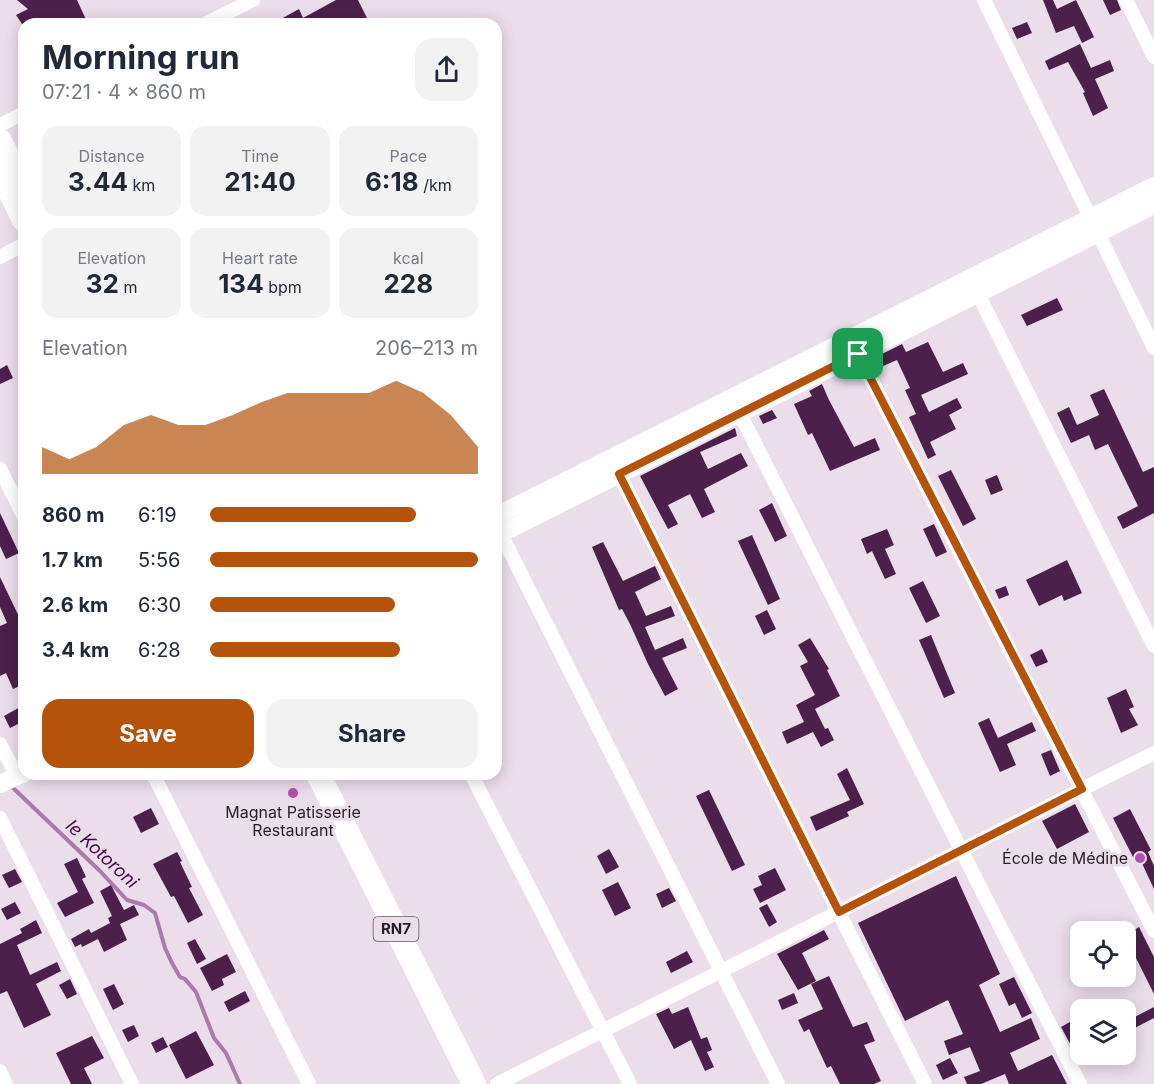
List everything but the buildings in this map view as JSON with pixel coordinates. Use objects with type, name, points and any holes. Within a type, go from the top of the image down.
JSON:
[{"type":"highway","points":[[0,141],[18,176]]},
{"type":"highway","points":[[0,171],[18,208]]},
{"type":"highway","name":"RN7","points":[[304,780],[456,1084]]},
{"type":"highway","name":"RN7","points":[[321,780],[474,1084]]},
{"type":"street","points":[[216,18],[253,0]]},
{"type":"street","points":[[984,0],[1154,348]]},
{"type":"street","points":[[1126,0],[1154,57]]},
{"type":"street","points":[[0,124],[18,116]]},
{"type":"street","points":[[502,533],[979,295],[1094,226],[1154,186]]},
{"type":"street","points":[[502,513],[970,278],[1094,226],[1154,206]]},
{"type":"street","points":[[0,256],[18,247]]},
{"type":"street","points":[[970,278],[1154,646]]},
{"type":"street","points":[[858,354],[1154,932]]},
{"type":"street","points":[[740,414],[1080,1084]]},
{"type":"street","points":[[0,468],[18,505]]},
{"type":"street","points":[[619,474],[925,1084]]},
{"type":"street","points":[[502,541],[778,1084]]},
{"type":"street","points":[[0,744],[18,772]]},
{"type":"street","points":[[497,1084],[1154,753]]},
{"type":"street","points":[[0,784],[18,776]]},
{"type":"street","points":[[156,780],[309,1084]]},
{"type":"street","points":[[474,780],[630,1084]]},
{"type":"street","points":[[0,818],[132,1084]]},
{"type":"street","points":[[0,1071],[6,1084]]},
{"type":"waterway","name":"le Kotoroni","points":[[11,786],[127,900],[144,905],[155,913],[172,963],[180,977],[185,979],[196,992],[214,1038],[226,1053],[240,1084]]},
{"type":"place","name":"Magnat Patisserie Restaurant","points":[[293,793]]},
{"type":"place","name":"École de Médine","points":[[1140,858]]},
{"type":"route","points":[[858,354],[1082,789],[839,912],[619,474],[858,354]]}]
